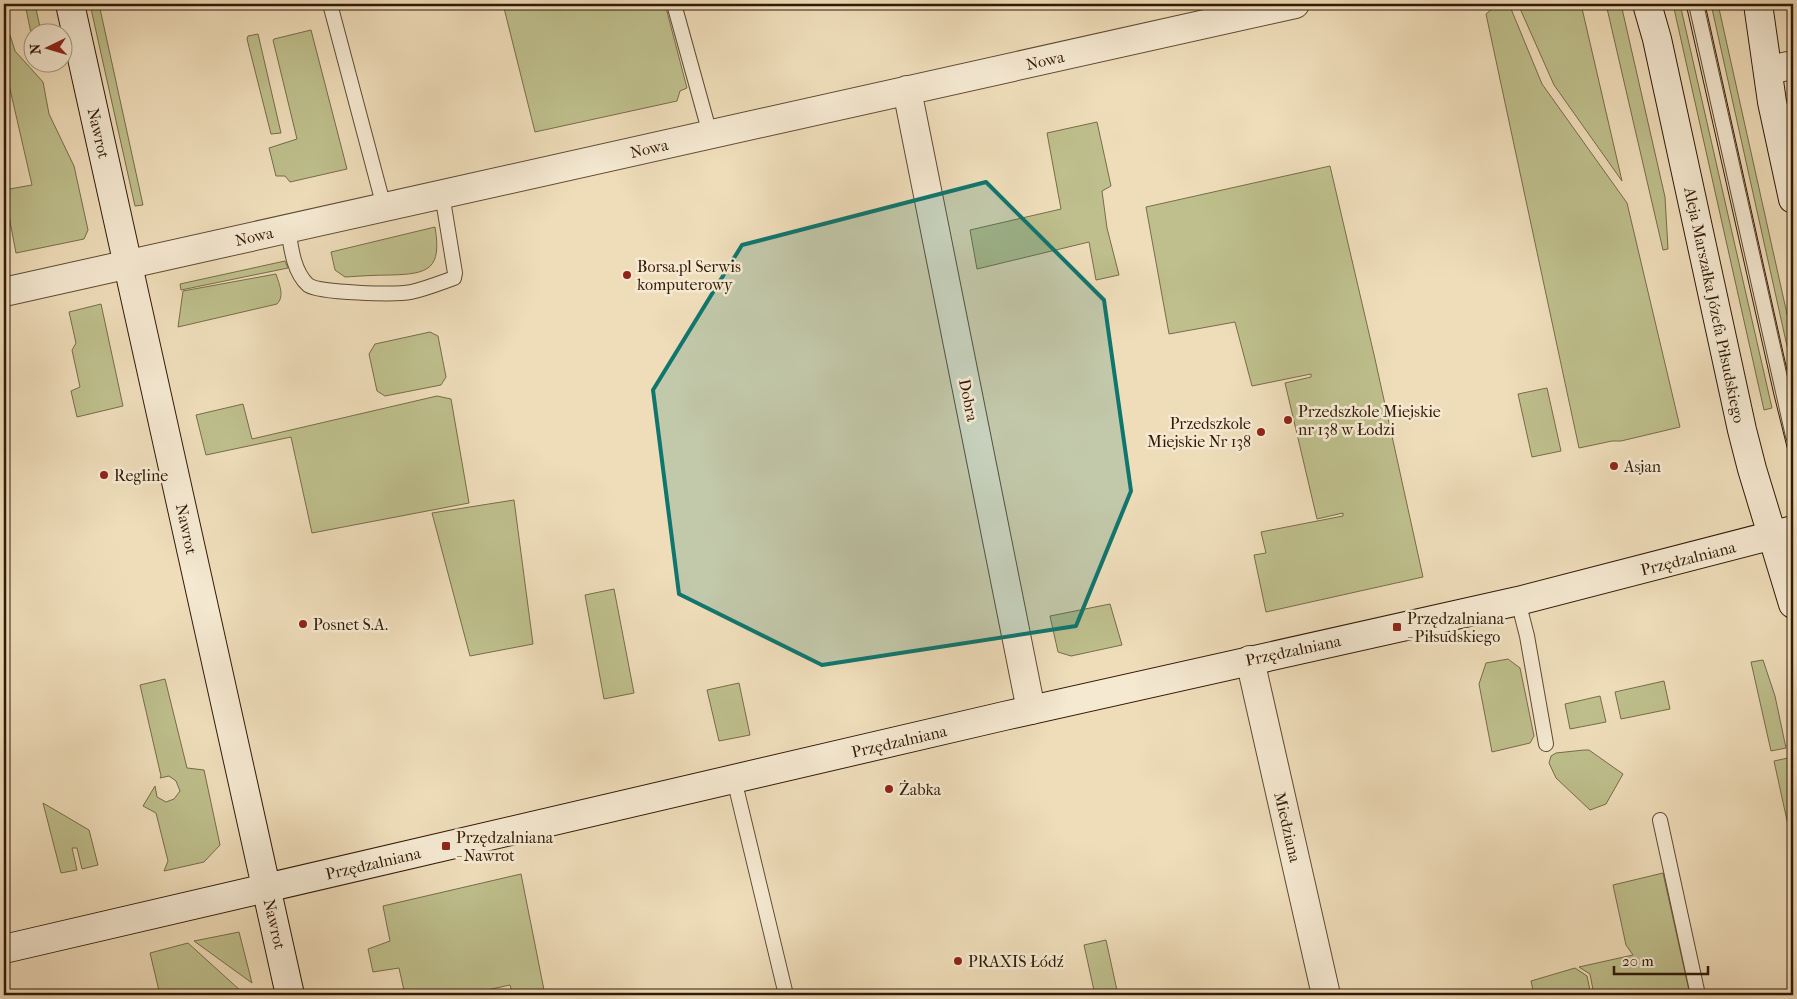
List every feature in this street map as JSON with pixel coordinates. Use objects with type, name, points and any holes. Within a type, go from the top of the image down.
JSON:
[{"type":"street","name":"Nawrot","points":[[70,4],[290,995]]},
{"type":"street","name":"Nowa","points":[[4,292],[1295,4]]},
{"type":"street","name":"Aleja Marszałka Józefa Piłsudskiego","points":[[1647,4],[1742,430],[1752,469],[1783,533],[1793,604]]},
{"type":"street","points":[[1758,4],[1781,67],[1778,129],[1793,199]]},
{"type":"street","name":"Dobra","points":[[907,90],[1031,710]]},
{"type":"street","name":"Przędzalniana","points":[[4,949],[1031,710],[1518,601],[1783,533]]},
{"type":"street","name":"Miedziana","points":[[1250,660],[1326,995]]},
{"type":"lane","points":[[330,4],[384,207]]},
{"type":"lane","points":[[674,4],[710,134]]},
{"type":"lane","points":[[1696,4],[1793,436]]},
{"type":"lane","points":[[288,228],[296,267],[308,285],[317,289],[331,291],[408,292],[454,278],[455,273],[442,194]]},
{"type":"lane","points":[[1518,601],[1527,636],[1546,744]]},
{"type":"lane","points":[[734,779],[786,995]]},
{"type":"lane","points":[[1660,820],[1698,995]]},
{"type":"highlighted area","points":[[986,182],[1104,300],[1131,491],[1076,626],[822,665],[679,594],[653,390],[742,245]]},
{"type":"green space","points":[[25,4],[35,4],[39,22],[29,22]]},
{"type":"green space","points":[[90,4],[99,4],[143,205],[135,206]]},
{"type":"green space","points":[[503,4],[665,4],[687,88],[680,91],[677,101],[535,132]]},
{"type":"green space","points":[[1498,4],[1509,4],[1542,84],[1627,203],[1680,427],[1621,441],[1579,448],[1486,14]]},
{"type":"green space","points":[[1518,4],[1581,4],[1622,181],[1554,85]]},
{"type":"green space","points":[[1606,4],[1621,4],[1665,197],[1668,249],[1663,250]]},
{"type":"green space","points":[[1673,4],[1680,4],[1772,408],[1764,410]]},
{"type":"green space","points":[[1711,4],[1718,4],[1793,341],[1793,373]]},
{"type":"green space","points":[[311,30],[347,169],[290,182],[285,176],[276,176],[269,148],[297,139],[273,40]]},
{"type":"green space","points":[[258,34],[281,133],[271,134],[247,39],[248,36]]},
{"type":"green space","points":[[10,35],[15,51],[22,59],[22,72],[34,72],[43,82],[49,114],[74,166],[88,230],[84,239],[16,253],[4,190],[32,185],[4,63],[4,37]]},
{"type":"green space","points":[[1097,122],[1111,186],[1102,191],[1107,228],[1119,275],[1096,280],[1089,242],[977,269],[970,230],[1061,209],[1047,133]]},
{"type":"green space","name":"Przedszkole Miejskie nr 138 w Łodzi","points":[[1330,166],[1423,577],[1266,612],[1254,555],[1266,553],[1261,532],[1343,516],[1343,513],[1317,519],[1285,383],[1311,377],[1311,374],[1252,386],[1235,322],[1169,334],[1146,207]]},
{"type":"green space","points":[[435,227],[437,241],[434,260],[430,266],[423,270],[404,274],[345,277],[335,270],[331,252]]},
{"type":"green space","points":[[285,261],[288,268],[181,290],[180,284]]},
{"type":"green space","points":[[276,274],[281,294],[277,304],[178,327],[183,291]]},
{"type":"green space","points":[[101,304],[123,406],[77,417],[71,391],[80,387],[72,350],[76,343],[69,312]]},
{"type":"green space","points":[[430,332],[438,336],[446,377],[441,385],[385,396],[377,391],[369,354],[375,344]]},
{"type":"green space","points":[[1547,388],[1561,451],[1532,457],[1518,394]]},
{"type":"green space","points":[[437,396],[451,399],[469,503],[312,533],[291,437],[206,455],[196,415],[243,404],[252,439]]},
{"type":"green space","points":[[514,500],[533,644],[470,656],[432,513]]},
{"type":"green space","points":[[614,589],[634,693],[604,699],[585,595]]},
{"type":"green space","points":[[1110,604],[1122,645],[1071,656],[1058,652],[1050,616]]},
{"type":"green space","points":[[1508,659],[1520,668],[1534,736],[1530,743],[1492,752],[1479,684],[1486,663]]},
{"type":"green space","points":[[1763,660],[1775,696],[1786,748],[1771,751],[1751,662]]},
{"type":"green space","points":[[165,679],[187,768],[204,770],[220,845],[204,862],[164,871],[168,861],[156,813],[143,806],[155,786],[157,797],[166,802],[174,799],[180,791],[176,781],[169,776],[160,778],[140,685]]},
{"type":"green space","points":[[1664,681],[1670,709],[1621,719],[1615,692]]},
{"type":"green space","points":[[739,683],[750,735],[719,741],[707,690]]},
{"type":"green space","points":[[1600,696],[1606,722],[1570,729],[1565,704]]},
{"type":"green space","points":[[1589,750],[1623,774],[1606,804],[1590,810],[1556,778],[1549,763],[1551,756],[1556,753]]},
{"type":"green space","points":[[1788,758],[1793,779],[1793,848],[1774,761]]},
{"type":"green space","points":[[43,803],[89,830],[98,865],[82,869],[77,848],[72,848],[77,870],[61,873]]},
{"type":"green space","points":[[1663,873],[1690,995],[1594,995],[1590,974],[1579,967],[1633,955],[1626,945],[1613,885]]},
{"type":"green space","points":[[521,874],[545,995],[513,995],[510,985],[464,995],[405,995],[399,968],[373,972],[368,949],[390,941],[383,906]]},
{"type":"green space","points":[[239,932],[252,983],[194,941]]},
{"type":"green space","points":[[1106,940],[1118,995],[1095,995],[1084,945]]},
{"type":"green space","points":[[188,943],[242,992],[228,995],[160,995],[150,953]]},
{"type":"green space","points":[[1575,968],[1587,976],[1591,995],[1534,995],[1531,981]]},
{"type":"tram line","points":[[1686,4],[1774,395],[1793,471]]},
{"type":"tram line","points":[[1705,4],[1793,397]]},
{"type":"place","name":"Borsa.pl Serwis komputerowy","points":[[627,275]]},
{"type":"place","name":"Przedszkole Miejskie nr 138 w Łodzi","points":[[1288,420]]},
{"type":"place","name":"Przedszkole Miejskie Nr 138","points":[[1261,432]]},
{"type":"place","name":"Asjan","points":[[1614,466]]},
{"type":"place","name":"Regline","points":[[104,475]]},
{"type":"place","name":"Posnet S.A.","points":[[303,624]]},
{"type":"place","name":"Przędzalniana - Piłsudskiego","points":[[1397,627]]},
{"type":"place","name":"Żabka","points":[[889,789]]},
{"type":"place","name":"Przędzalniana - Nawrot","points":[[446,846]]},
{"type":"place","name":"PRAXIS Łódź","points":[[958,961]]}]
